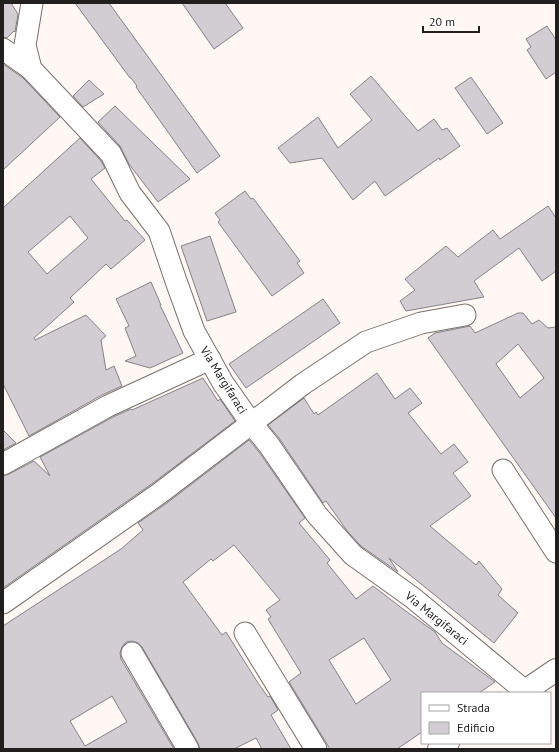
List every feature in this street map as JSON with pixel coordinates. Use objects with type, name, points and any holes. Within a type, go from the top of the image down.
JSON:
[{"type":"street","name":"Via Margifaraci","points":[[32,3],[25,45],[31,69],[112,154],[130,193],[159,231],[194,331],[223,383],[251,423],[269,445],[317,515],[353,554],[413,598],[524,692]]},
{"type":"street","points":[[3,49],[31,69]]},
{"type":"street","points":[[3,603],[160,493],[303,384],[366,342],[421,323],[465,315]]},
{"type":"street","points":[[3,464],[108,406],[210,359]]},
{"type":"street","points":[[503,470],[556,552]]},
{"type":"street","points":[[245,633],[316,749]]},
{"type":"street","points":[[132,652],[188,749]]},
{"type":"street","points":[[524,692],[556,670]]},
{"type":"building","points":[[3,3],[11,3],[18,14],[15,32],[14,31],[7,38],[3,37]]},
{"type":"building","points":[[75,3],[109,3],[220,156],[197,173],[136,87],[137,86]]},
{"type":"building","points":[[182,3],[225,3],[243,28],[214,49]]},
{"type":"building","points":[[547,26],[556,40],[556,72],[546,79],[527,50],[531,47],[526,39]]},
{"type":"building","points":[[3,64],[23,78],[60,117],[3,170]]},
{"type":"building","points":[[371,76],[418,131],[434,119],[442,130],[447,128],[460,146],[440,160],[439,158],[385,196],[375,181],[353,200],[322,158],[290,163],[278,148],[318,117],[338,148],[372,120],[350,94]]},
{"type":"building","points":[[471,77],[503,123],[487,134],[455,88]]},
{"type":"building","points":[[89,80],[104,94],[83,107],[73,96]]},
{"type":"building","points":[[115,106],[190,179],[158,202],[129,164],[120,146],[98,122]]},
{"type":"building","points":[[80,138],[101,161],[105,168],[91,179],[125,221],[127,220],[145,240],[111,269],[106,264],[70,298],[74,302],[34,338],[35,340],[86,315],[106,336],[101,340],[106,370],[114,366],[122,386],[102,395],[29,436],[3,384],[3,208]],"holes":[[[70,216],[88,238],[47,274],[28,252]]]},
{"type":"building","points":[[245,191],[251,199],[253,198],[300,261],[297,263],[304,273],[272,296],[218,222],[220,220],[215,213]]},
{"type":"building","points":[[548,206],[556,218],[556,271],[542,281],[519,248],[474,281],[484,297],[406,311],[400,301],[415,290],[405,279],[446,246],[458,257],[493,230],[500,239]]},
{"type":"building","points":[[210,236],[236,312],[207,321],[181,246]]},
{"type":"building","points":[[151,282],[160,305],[183,353],[150,368],[125,361],[136,356],[125,328],[129,326],[116,299]]},
{"type":"building","points":[[323,299],[340,323],[246,388],[229,364]]},
{"type":"building","points":[[518,313],[523,313],[532,324],[539,320],[548,328],[556,327],[556,518],[428,338],[435,333],[470,326],[475,333]],"holes":[[[518,344],[544,378],[520,398],[496,364]]]},
{"type":"building","points":[[377,373],[395,399],[410,388],[422,403],[408,413],[441,454],[454,444],[468,462],[453,473],[471,496],[430,526],[476,565],[479,561],[502,589],[498,595],[518,613],[494,643],[389,558],[398,572],[361,546],[348,532],[326,501],[323,503],[279,438],[268,425],[304,398],[314,414],[316,412],[318,415]]},
{"type":"building","points":[[203,378],[218,401],[220,399],[235,421],[153,483],[3,588],[3,476],[34,461],[50,476],[40,457],[113,417]]},
{"type":"building","points":[[3,430],[16,443],[3,450]]},
{"type":"building","points":[[249,440],[305,518],[299,523],[330,560],[327,563],[356,599],[373,586],[435,632],[442,643],[495,682],[480,692],[421,692],[421,733],[397,749],[330,749],[289,682],[301,673],[268,619],[271,617],[266,610],[280,600],[234,545],[213,561],[211,559],[183,582],[222,635],[226,632],[258,683],[268,697],[270,696],[278,710],[271,715],[291,749],[262,749],[256,738],[234,749],[200,749],[198,743],[142,647],[138,643],[132,641],[126,642],[122,647],[120,653],[121,659],[174,749],[3,749],[3,626],[121,549],[143,530],[138,523],[167,503]],"holes":[[[364,638],[391,680],[356,704],[329,660]],[[112,696],[127,722],[85,746],[70,721]]]}]
